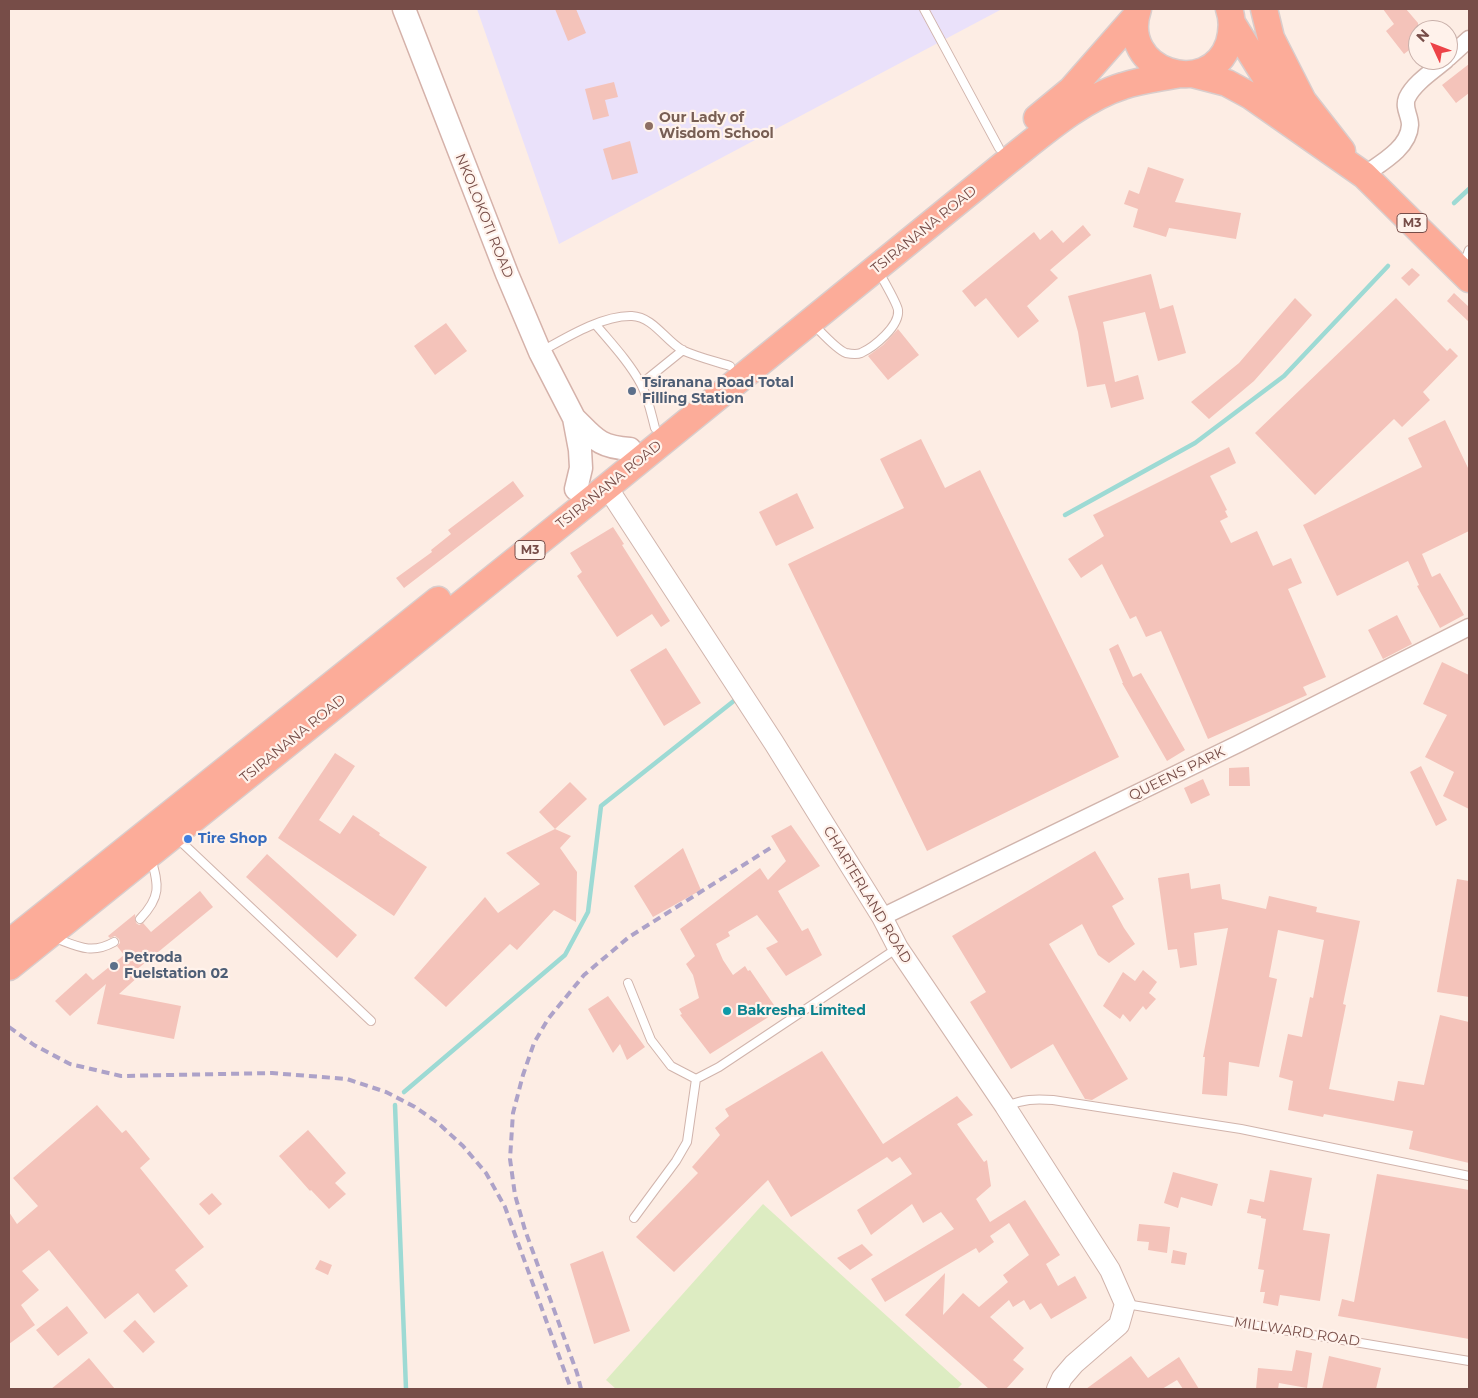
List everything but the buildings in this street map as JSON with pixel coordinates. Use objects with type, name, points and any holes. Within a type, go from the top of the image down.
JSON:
[{"type":"highway","points":[[1264,9],[1270,38],[1303,101],[1359,171]]},
{"type":"highway","name":"TSIRANANA ROAD","points":[[9,943],[576,489],[630,449],[1071,90],[1092,68],[1137,12]]},
{"type":"highway","name":"M3","points":[[1137,12],[1136,34],[1141,50],[1148,60],[1168,72],[1227,83],[1251,96],[1359,171],[1467,267]]},
{"type":"highway","name":"M3","points":[[1231,16],[1271,86],[1322,146]]},
{"type":"highway","name":"M3","points":[[1186,74],[1203,70],[1221,56],[1228,46],[1231,35],[1231,16]]},
{"type":"highway","name":"TSIRANANA ROAD","points":[[9,967],[607,487],[1008,161],[1086,103],[1122,86],[1186,74]]},
{"type":"main road","name":"NKOLOKOTI ROAD","points":[[404,9],[507,274],[540,352],[574,418],[580,450],[581,468],[576,489]]},
{"type":"main road","name":"NKOLOKOTI ROAD","points":[[574,418],[598,441],[611,448],[630,449]]},
{"type":"street","points":[[1458,48],[1469,38]]},
{"type":"street","points":[[1359,171],[1392,155],[1405,140],[1410,127],[1406,108],[1411,91],[1435,70]]},
{"type":"street","name":"CHARTERLAND ROAD","points":[[607,487],[774,742],[882,917],[898,948],[1005,1106],[1110,1270],[1125,1304]]},
{"type":"street","name":"QUEENS PARK","points":[[882,917],[1238,744],[1469,627]]},
{"type":"street","points":[[1057,1389],[1062,1378],[1074,1364],[1119,1325],[1125,1304]]},
{"type":"lane","points":[[924,9],[999,148]]},
{"type":"lane","points":[[810,322],[843,352],[853,355],[877,341],[894,327],[898,310],[877,268]]},
{"type":"lane","points":[[540,352],[579,331],[611,319],[633,316],[651,323],[671,342],[684,350],[730,366]]},
{"type":"lane","points":[[596,325],[628,363],[641,384],[655,428]]},
{"type":"lane","points":[[641,384],[684,350]]},
{"type":"lane","points":[[173,835],[370,1021]]},
{"type":"lane","points":[[140,919],[156,899],[158,883],[150,853]]},
{"type":"lane","points":[[48,936],[85,949],[98,949],[114,942]]},
{"type":"lane","points":[[696,1079],[719,1067],[898,948]]},
{"type":"lane","points":[[628,983],[651,1040],[671,1066],[696,1079]]},
{"type":"lane","points":[[634,1218],[676,1162],[687,1142],[696,1079]]},
{"type":"lane","points":[[1005,1106],[1020,1100],[1033,1098],[1241,1128],[1469,1176]]},
{"type":"lane","name":"MILLWARD ROAD","points":[[1125,1304],[1469,1360]]},
{"type":"shaded area","name":"Our Lady of Wisdom School","points":[[477,9],[1002,9],[559,244]]},
{"type":"green space","points":[[763,1204],[962,1384],[957,1389],[616,1389],[606,1380]]},
{"type":"waterway","points":[[1454,203],[1469,189]]},
{"type":"waterway","points":[[1065,515],[1195,443],[1284,376],[1388,266]]},
{"type":"waterway","points":[[404,1092],[565,955],[588,912],[601,806],[735,700]]},
{"type":"waterway","points":[[395,1105],[406,1389]]},
{"type":"railway","points":[[581,1389],[577,1373],[525,1230],[515,1195],[510,1159],[513,1113],[534,1043],[548,1019],[584,975],[629,937],[772,847]]},
{"type":"railway","points":[[9,1027],[34,1045],[70,1064],[121,1076],[272,1073],[347,1079],[386,1092],[415,1107],[438,1123],[463,1146],[486,1173],[505,1207],[571,1389]]},
{"type":"place","name":"Our Lady of Wisdom School","points":[[649,126]]},
{"type":"place","name":"Tsiranana Road Total Filling Station","points":[[632,391]]},
{"type":"place","name":"Tire Shop","points":[[188,839]]},
{"type":"place","name":"Petroda Fuelstation 02","points":[[114,966]]},
{"type":"place","name":"Bakresha Limited","points":[[727,1011]]}]
